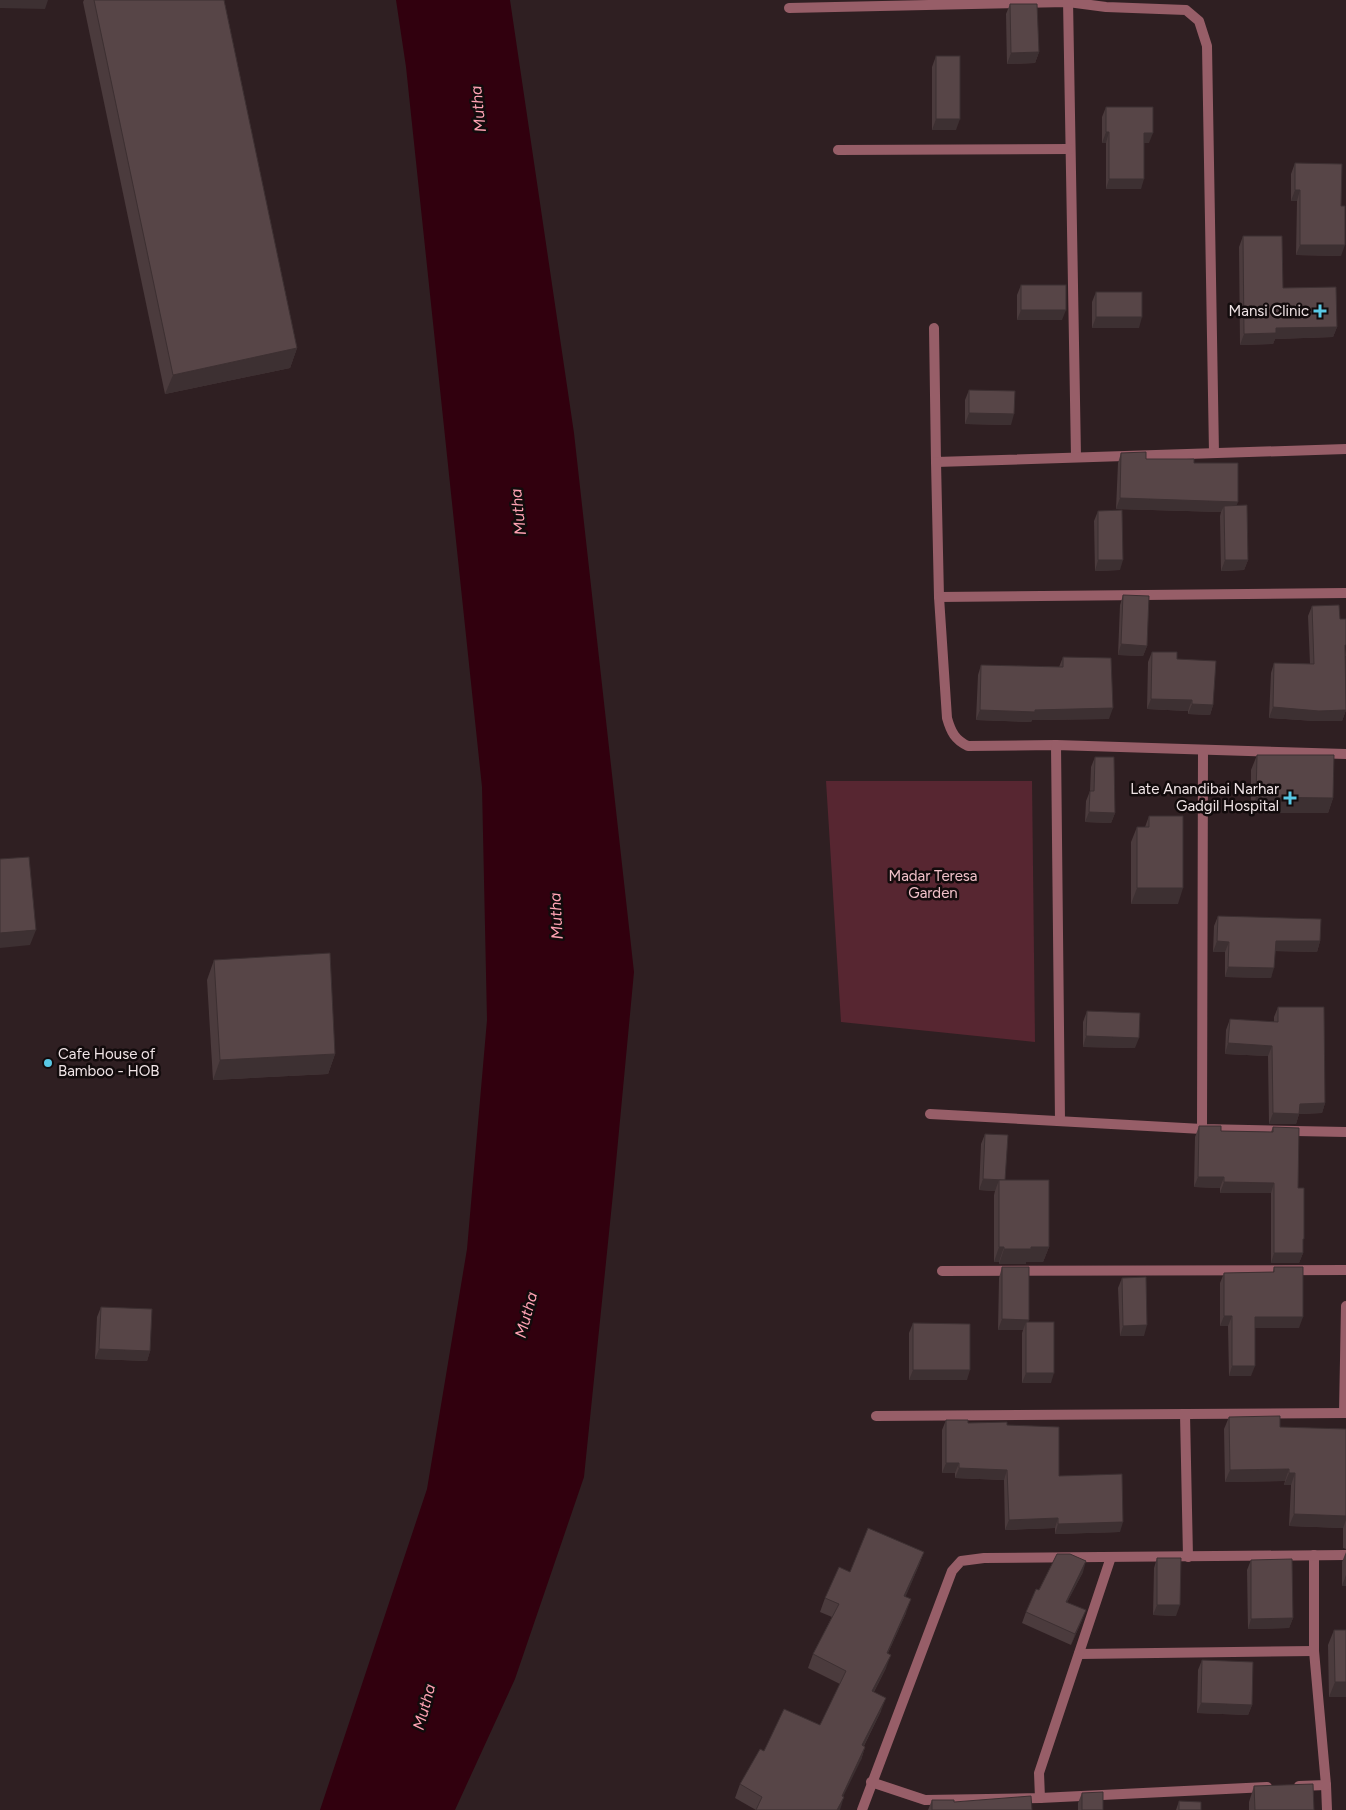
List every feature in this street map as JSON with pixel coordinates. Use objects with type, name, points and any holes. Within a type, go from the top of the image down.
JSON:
[{"type":"street","points":[[789,8],[1068,1],[1106,7],[1186,10],[1199,21],[1207,46],[1214,453]]},
{"type":"street","points":[[1068,1],[1076,457]]},
{"type":"street","points":[[838,150],[1070,149]]},
{"type":"street","points":[[934,328],[939,597],[947,718],[953,734],[959,742],[968,746],[1056,745],[1346,754]]},
{"type":"street","points":[[936,462],[1346,449]]},
{"type":"street","points":[[939,597],[1346,593]]},
{"type":"street","points":[[1056,745],[1060,1121]]},
{"type":"street","points":[[1202,1129],[1203,750]]},
{"type":"street","points":[[930,1114],[1202,1129],[1346,1132]]},
{"type":"street","points":[[942,1271],[1346,1270]]},
{"type":"street","points":[[876,1416],[1345,1414],[1346,1306]]},
{"type":"street","points":[[1185,1414],[1188,1556]]},
{"type":"street","points":[[1314,1555],[1314,1651],[1327,1810]]},
{"type":"street","points":[[862,1810],[952,1571],[962,1561],[984,1558],[1346,1555]]},
{"type":"street","points":[[1040,1798],[1039,1773],[1111,1557]]},
{"type":"street","points":[[1078,1654],[1314,1651]]},
{"type":"street","points":[[871,1782],[925,1800],[1040,1798],[1326,1785]]},
{"type":"green space","name":"Madar Teresa Garden","points":[[826,781],[1032,781],[1035,1042],[841,1022]]},
{"type":"water","name":"Mutha","points":[[396,0],[510,0],[574,433],[634,972],[584,1477],[515,1679],[455,1810],[320,1810],[427,1489],[467,1249],[487,1020],[482,787],[406,67]]},
{"type":"building","points":[[94,0],[224,0],[297,348],[173,375]]},
{"type":"building","points":[[1010,4],[1037,4],[1039,52],[1011,53]]},
{"type":"building","points":[[936,56],[960,56],[960,119],[936,119]]},
{"type":"building","points":[[1106,107],[1153,107],[1153,133],[1144,133],[1144,179],[1109,179],[1109,132],[1106,132]]},
{"type":"building","points":[[1295,163],[1342,164],[1341,206],[1345,206],[1345,245],[1300,245],[1300,190],[1295,190]]},
{"type":"building","points":[[1243,236],[1282,236],[1283,288],[1336,287],[1337,327],[1276,328],[1276,333],[1244,334]]},
{"type":"building","points":[[1021,285],[1066,285],[1066,310],[1021,310]]},
{"type":"building","points":[[1096,292],[1142,292],[1142,317],[1096,317]]},
{"type":"building","points":[[969,390],[1015,391],[1014,414],[969,413]]},
{"type":"building","points":[[1146,452],[1146,459],[1194,459],[1194,463],[1238,463],[1238,502],[1120,498],[1121,453]]},
{"type":"building","points":[[1247,505],[1248,560],[1225,560],[1224,506]]},
{"type":"building","points":[[1122,510],[1123,560],[1098,560],[1098,511]]},
{"type":"building","points":[[1123,595],[1149,596],[1147,646],[1121,644]]},
{"type":"building","points":[[1339,605],[1340,619],[1346,619],[1346,710],[1319,711],[1273,707],[1274,663],[1314,664],[1312,606]]},
{"type":"building","points":[[1152,652],[1177,652],[1177,659],[1216,661],[1213,705],[1192,704],[1192,700],[1151,699]]},
{"type":"building","points":[[1063,657],[1111,658],[1113,708],[1035,710],[1035,712],[980,710],[981,665],[1063,667]]},
{"type":"building","points":[[1257,755],[1334,755],[1333,798],[1256,797]]},
{"type":"building","points":[[1095,757],[1114,757],[1115,813],[1089,812],[1090,791],[1094,791]]},
{"type":"building","points":[[1149,816],[1183,816],[1183,888],[1137,888],[1137,827],[1149,827]]},
{"type":"building","points":[[29,857],[36,930],[0,933],[0,859]]},
{"type":"building","points":[[1218,916],[1321,919],[1320,941],[1276,941],[1274,968],[1228,967],[1229,942],[1217,941]]},
{"type":"building","points":[[330,953],[335,1054],[220,1060],[214,960]]},
{"type":"building","points":[[1278,1007],[1324,1007],[1325,1103],[1300,1104],[1299,1114],[1273,1113],[1272,1046],[1228,1043],[1230,1019],[1278,1022]]},
{"type":"building","points":[[1087,1011],[1140,1013],[1139,1038],[1086,1036]]},
{"type":"building","points":[[1199,1126],[1221,1126],[1221,1131],[1273,1132],[1273,1127],[1299,1128],[1298,1188],[1304,1188],[1303,1253],[1274,1253],[1274,1183],[1224,1182],[1224,1177],[1198,1177]]},
{"type":"building","points":[[985,1134],[1008,1135],[1005,1180],[983,1179]]},
{"type":"building","points":[[999,1180],[1049,1180],[1049,1247],[1004,1249],[1004,1247],[999,1247]]},
{"type":"building","points":[[1002,1267],[1029,1267],[1029,1320],[1002,1319]]},
{"type":"building","points":[[1274,1267],[1303,1267],[1303,1317],[1255,1317],[1255,1366],[1232,1366],[1232,1316],[1224,1316],[1224,1273],[1274,1272]]},
{"type":"building","points":[[1146,1277],[1147,1325],[1123,1326],[1122,1278]]},
{"type":"building","points":[[101,1307],[152,1309],[150,1351],[99,1349]]},
{"type":"building","points":[[1026,1322],[1054,1322],[1054,1373],[1026,1373]]},
{"type":"building","points":[[913,1323],[970,1324],[970,1370],[913,1370]]},
{"type":"building","points":[[1280,1416],[1280,1427],[1346,1429],[1346,1516],[1294,1514],[1295,1473],[1289,1473],[1289,1469],[1230,1470],[1229,1417]]},
{"type":"building","points":[[946,1420],[968,1420],[968,1423],[1007,1422],[1007,1425],[1059,1427],[1059,1476],[1122,1474],[1123,1522],[1058,1524],[1058,1518],[1009,1520],[1007,1470],[959,1468],[959,1463],[946,1463]]},
{"type":"building","points":[[868,1528],[924,1552],[904,1596],[911,1599],[887,1653],[891,1655],[872,1691],[886,1698],[862,1745],[865,1747],[837,1810],[756,1810],[762,1797],[740,1784],[760,1749],[764,1751],[784,1709],[820,1725],[846,1671],[813,1654],[839,1604],[825,1598],[839,1567],[850,1572]]},
{"type":"building","points":[[1057,1554],[1070,1554],[1086,1561],[1066,1602],[1086,1610],[1075,1634],[1026,1612],[1036,1589],[1039,1590]]},
{"type":"building","points":[[1157,1558],[1181,1558],[1180,1605],[1157,1605]]},
{"type":"building","points":[[1292,1559],[1293,1618],[1251,1619],[1251,1560]]},
{"type":"building","points":[[1334,1630],[1346,1630],[1346,1682],[1335,1682]]},
{"type":"building","points":[[1202,1660],[1253,1662],[1252,1705],[1201,1703]]},
{"type":"building","points":[[1313,1784],[1314,1810],[1255,1810],[1254,1786]]},
{"type":"building","points":[[1103,1792],[1103,1810],[1082,1810],[1082,1793]]},
{"type":"building","points":[[1031,1796],[1032,1810],[932,1810],[932,1800],[954,1800],[954,1802]]},
{"type":"building","points":[[1179,1801],[1201,1802],[1201,1810],[1179,1810]]},
{"type":"place","name":"Mansi Clinic","points":[[1320,311]]},
{"type":"place","name":"Late Anandibai Narhar Gadgil Hospital","points":[[1290,798]]},
{"type":"place","name":"Cafe House of Bamboo - HOB","points":[[48,1063]]}]
